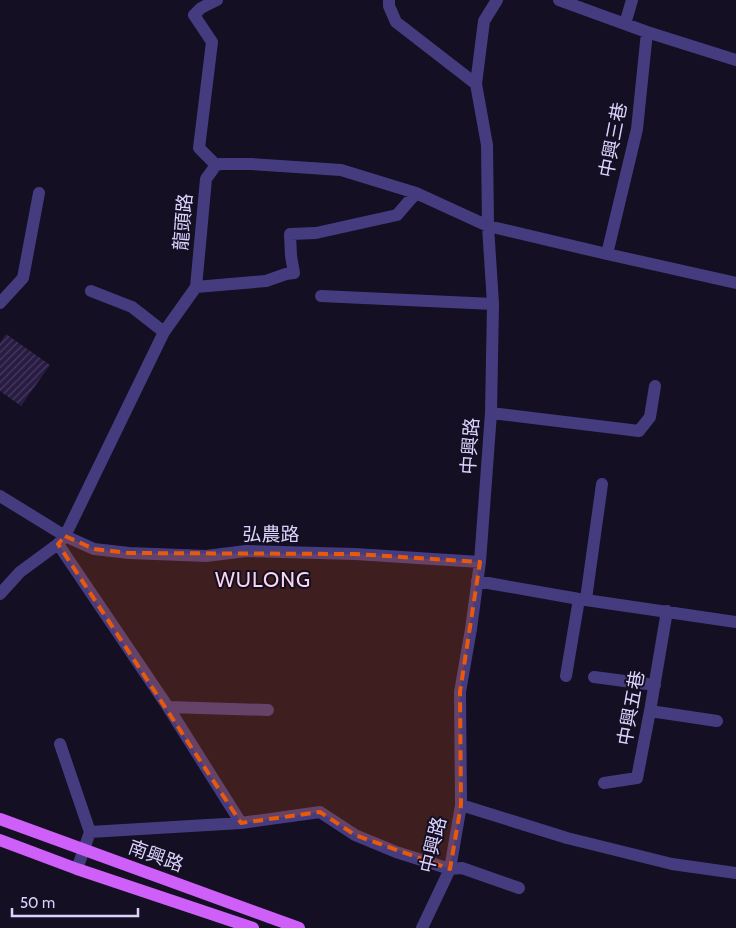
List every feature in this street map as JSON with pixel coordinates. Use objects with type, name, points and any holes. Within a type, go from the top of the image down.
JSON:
[{"type":"main road","name":"南興路","points":[[0,819],[273,924],[299,928]]},
{"type":"main road","name":"南興路","points":[[0,840],[77,869],[253,928]]},
{"type":"street","points":[[217,0],[201,8],[194,15],[212,42],[199,148],[216,165],[251,164],[341,170],[416,193],[488,226],[736,283]]},
{"type":"street","points":[[389,0],[389,6],[396,22],[476,84]]},
{"type":"street","name":"中興路","points":[[422,928],[450,869],[461,805],[460,692],[478,581],[491,413],[493,304],[488,226],[487,145],[476,84],[484,21],[497,0]]},
{"type":"street","points":[[559,0],[647,32],[736,60]]},
{"type":"street","points":[[625,24],[632,0]]},
{"type":"street","name":"中興三巷","points":[[607,254],[637,129],[647,32]]},
{"type":"street","name":"龍頭路","points":[[196,287],[206,179],[216,165]]},
{"type":"street","points":[[0,303],[23,278],[39,193]]},
{"type":"street","points":[[0,594],[20,572],[62,540],[164,332],[196,287],[266,281],[294,273],[290,234],[316,233],[398,215],[416,193]]},
{"type":"street","points":[[91,291],[132,307],[164,332]]},
{"type":"street","points":[[322,296],[493,304]]},
{"type":"street","points":[[491,413],[639,431],[650,418],[655,386]]},
{"type":"street","points":[[566,676],[583,599],[602,484]]},
{"type":"street","points":[[0,496],[62,540],[241,823]]},
{"type":"street","name":"弘農路","points":[[62,540],[94,549],[129,553],[206,556],[246,551],[355,554],[480,562]]},
{"type":"street","points":[[478,581],[736,622]]},
{"type":"street","name":"中興五巷","points":[[604,784],[637,778],[667,611]]},
{"type":"street","points":[[594,677],[655,685]]},
{"type":"street","points":[[168,707],[268,710]]},
{"type":"street","points":[[650,711],[717,721]]},
{"type":"street","points":[[60,744],[90,832],[77,869]]},
{"type":"street","points":[[461,805],[567,838],[662,862],[736,873]]},
{"type":"street","points":[[90,832],[241,823],[320,812],[355,834],[396,852],[450,869],[462,868],[519,888]]},
{"type":"highlighted area","points":[[65,536],[94,549],[129,553],[355,554],[480,562],[460,692],[461,805],[450,869],[355,835],[320,812],[241,823],[58,544]]},
{"type":"building","points":[[6,334],[50,365],[21,406],[0,391],[0,343]]},
{"type":"district","name":"WULONG","points":[[263,579]]}]
